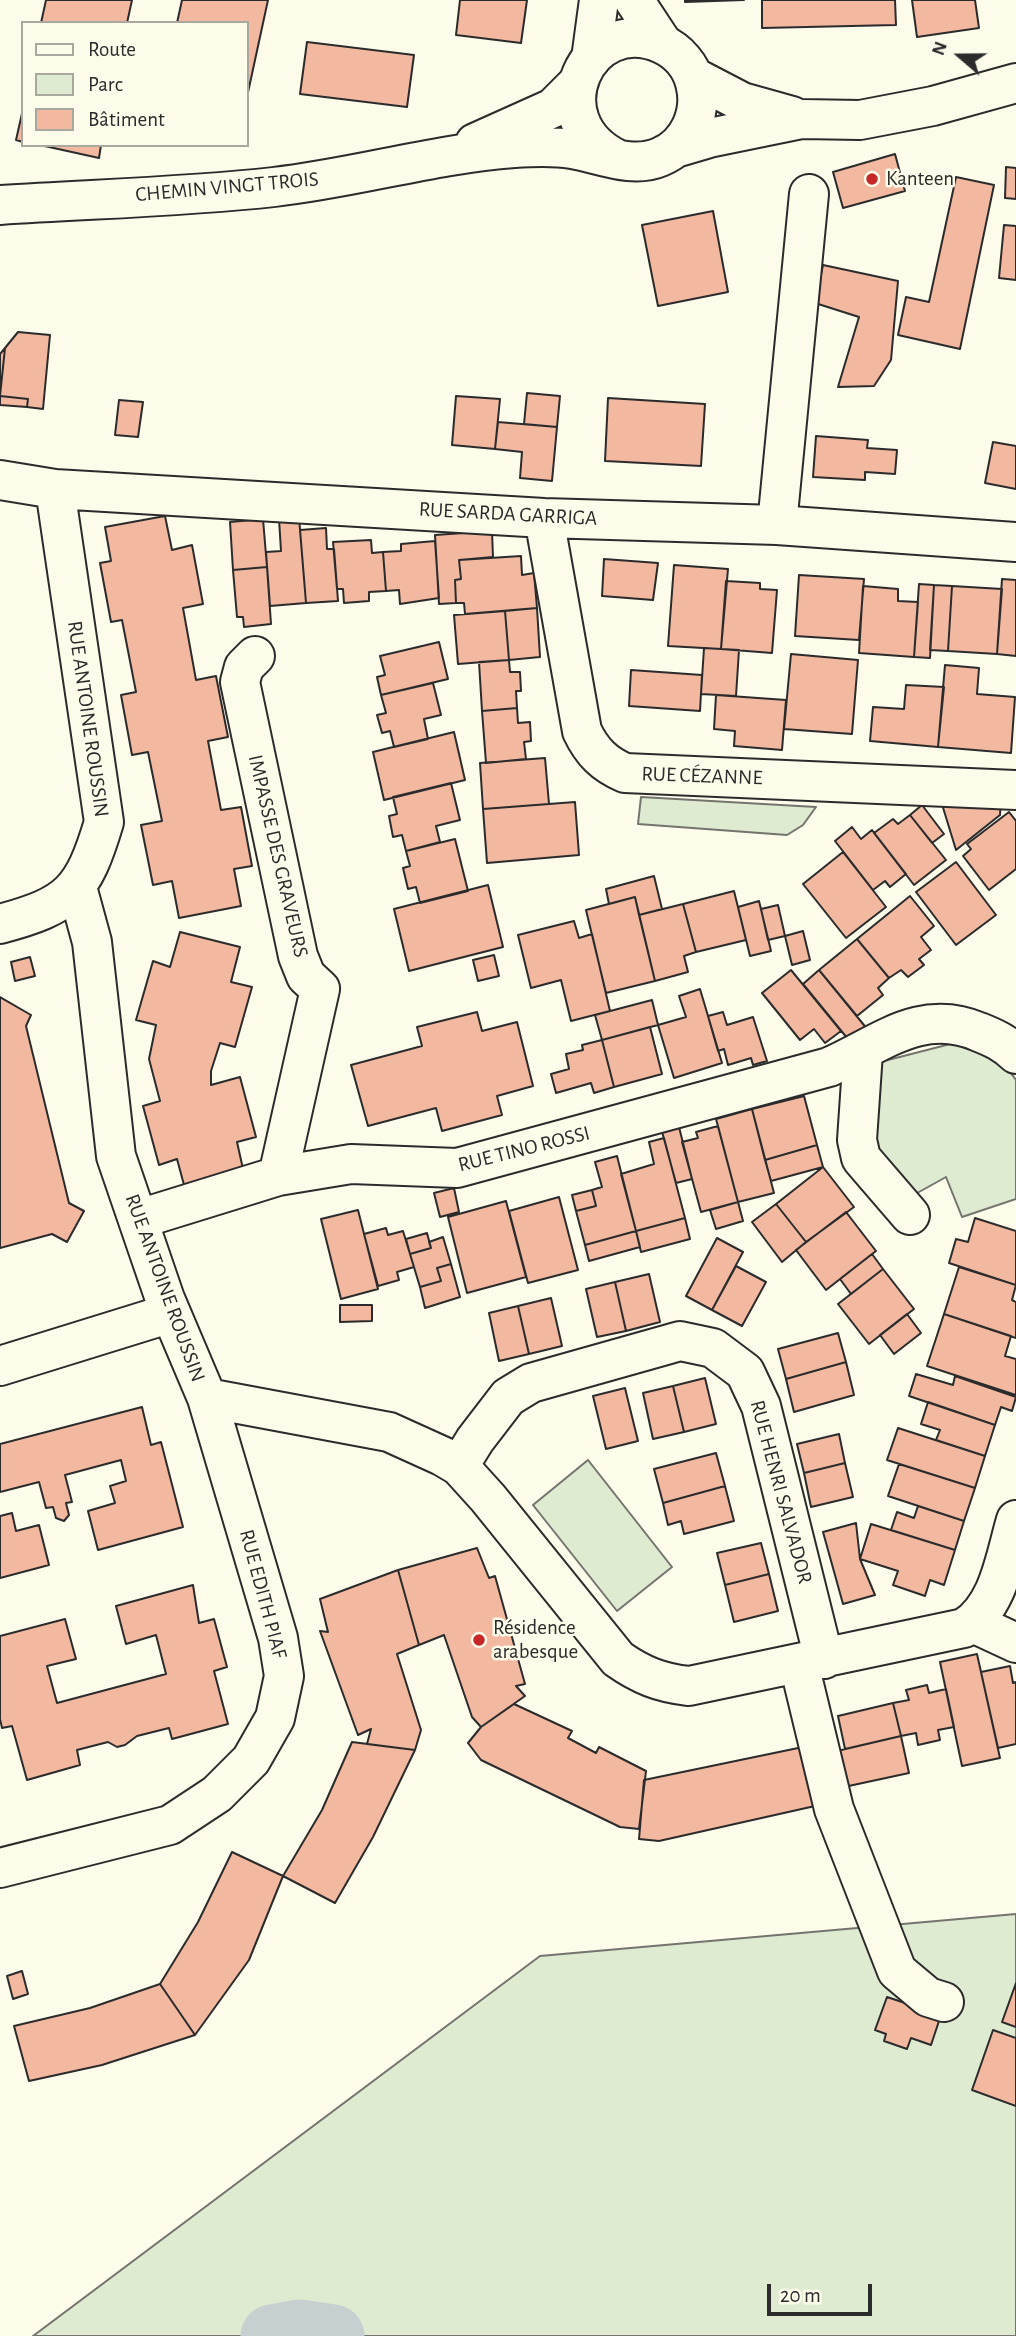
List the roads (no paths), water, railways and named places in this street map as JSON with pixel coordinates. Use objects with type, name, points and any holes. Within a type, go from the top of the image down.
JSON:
[{"type":"street","points":[[599,0],[576,115],[582,130],[603,152],[617,159]]},
{"type":"street","points":[[635,0],[663,44]]},
{"type":"street","name":"CHEMIN VINGT TROIS","points":[[451,154],[553,108],[610,45],[632,38],[663,44],[687,64],[694,77],[741,102],[803,119]]},
{"type":"street","points":[[675,148],[686,136],[698,108],[694,77]]},
{"type":"street","name":"CHEMIN VINGT TROIS","points":[[0,205],[275,187],[451,154],[518,148],[569,149],[617,159],[648,161],[675,148],[709,138],[803,119],[860,120],[933,106],[1016,83]]},
{"type":"street","points":[[777,525],[809,194]]},
{"type":"street","name":"RUE SARDA GARRIGA","points":[[0,480],[55,489],[544,517],[777,525],[1016,542]]},
{"type":"street","name":"RUE ANTOINE ROUSSIN","points":[[55,489],[104,822],[92,861],[77,887],[92,942],[116,1156],[171,1313],[207,1398],[389,1432],[459,1466],[536,1554],[618,1659],[639,1674],[662,1683],[689,1685],[964,1629],[973,1623]]},
{"type":"street","name":"RUE CÉZANNE","points":[[544,517],[582,731],[590,747],[611,767],[625,773],[1016,790]]},
{"type":"street","name":"IMPASSE DES GRAVEURS","points":[[255,656],[244,667],[240,682],[298,957],[306,976],[320,989],[278,1177]]},
{"type":"street","points":[[0,924],[45,912],[77,887]]},
{"type":"street","name":"RUE TINO ROSSI","points":[[139,1219],[278,1177],[351,1164],[457,1168],[829,1067],[863,1052],[888,1036],[935,1021],[966,1026],[1005,1042],[1016,1054]]},
{"type":"street","points":[[863,1052],[857,1140],[861,1158],[910,1215]]},
{"type":"street","points":[[0,1366],[171,1313]]},
{"type":"street","name":"RUE HENRI SALVADOR","points":[[459,1466],[508,1397],[531,1383],[680,1341],[713,1348],[746,1372],[761,1406],[812,1661]]},
{"type":"street","name":"RUE EDITH PIAF","points":[[0,1868],[170,1825],[217,1794],[251,1760],[275,1718],[284,1676],[278,1638],[207,1398]]},
{"type":"street","points":[[1016,1520],[997,1586],[973,1623],[1016,1643]]},
{"type":"street","points":[[812,1661],[834,1809],[897,1971],[928,1997],[944,2002]]},
{"type":"waterway","points":[[272,2336],[299,2331],[333,2336]]},
{"type":"place","name":"Kanteen","points":[[872,179]]},
{"type":"place","name":"Résidence arabesque","points":[[479,1640]]}]
